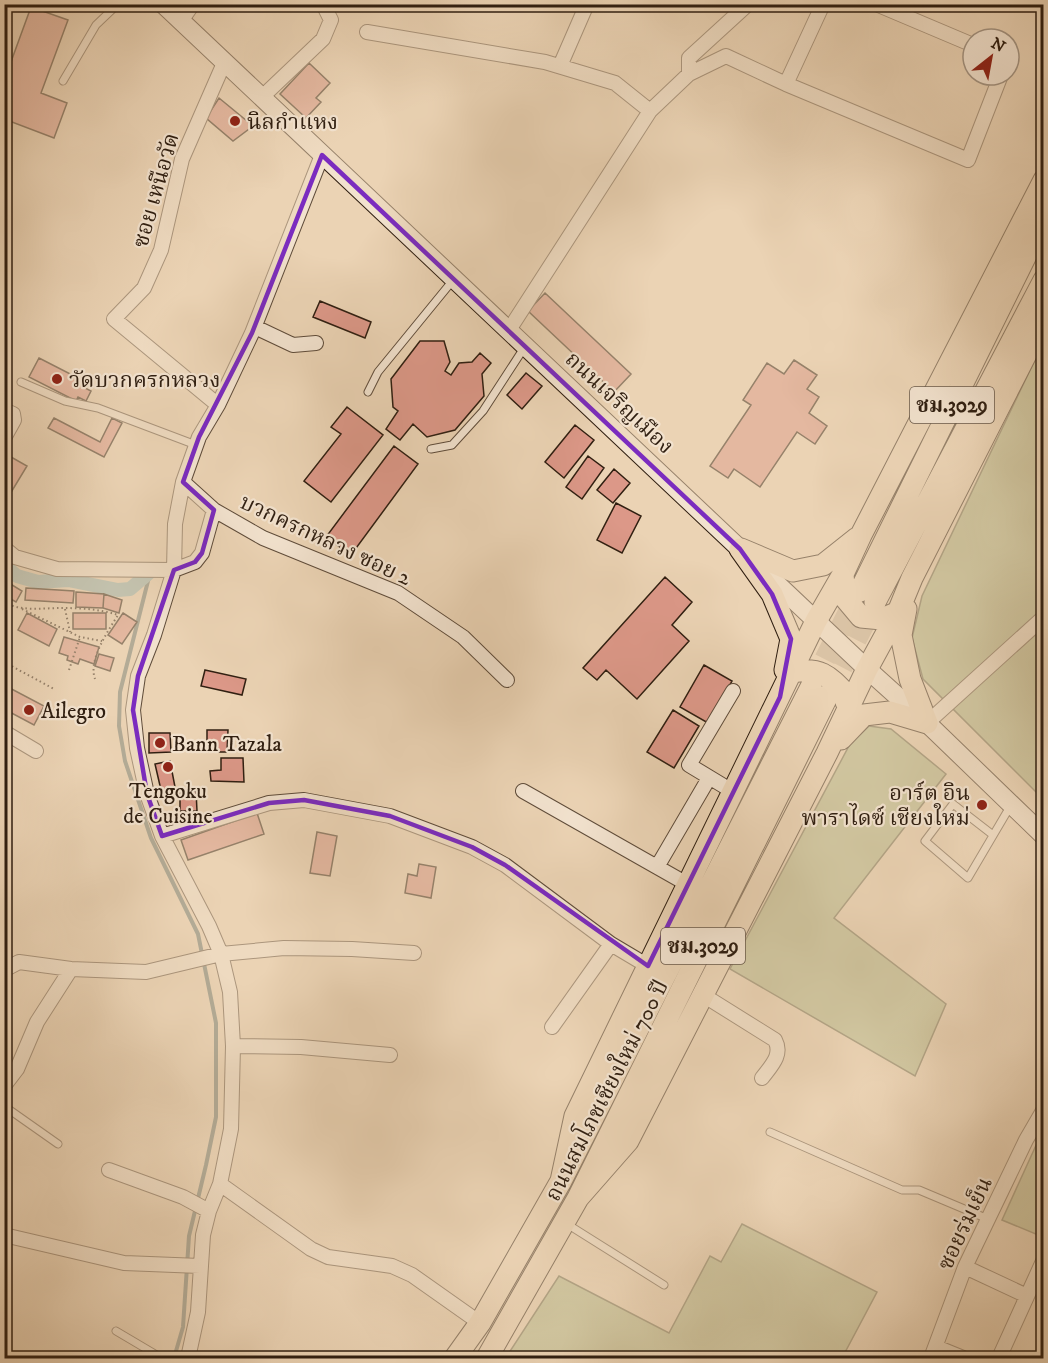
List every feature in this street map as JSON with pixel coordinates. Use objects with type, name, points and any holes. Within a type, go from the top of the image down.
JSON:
[{"type":"main road","name":"ถนนเจริญเมือง","points":[[163,4],[927,723],[1044,836]]},
{"type":"main road","points":[[561,1181],[575,1116],[816,621],[843,574],[1044,180]]},
{"type":"main road","name":"ชม.3029","points":[[1044,219],[867,596],[1044,280]]},
{"type":"main road","points":[[579,1198],[628,1141],[827,753],[867,669],[898,612],[912,578],[1044,319]]},
{"type":"main road","points":[[740,549],[793,571],[823,565],[861,535]]},
{"type":"main road","points":[[740,549],[772,594],[791,639],[780,698]]},
{"type":"main road","points":[[843,574],[845,598],[861,617],[882,619],[898,612]]},
{"type":"main road","points":[[912,578],[901,635],[910,680],[927,723]]},
{"type":"main road","points":[[792,672],[807,669],[828,675],[846,694],[847,713]]},
{"type":"main road","name":"ถนนสมโภชเชียงใหม่ 700 ปี","points":[[455,1359],[480,1323],[561,1181],[820,691],[579,1198],[487,1359]]},
{"type":"main road","points":[[827,753],[864,716],[890,712],[927,723]]},
{"type":"street","points":[[181,21],[194,4]]},
{"type":"street","points":[[261,98],[323,39],[331,20],[323,4]]},
{"type":"street","points":[[560,66],[587,4]]},
{"type":"street","points":[[689,74],[690,58],[748,4]]},
{"type":"street","points":[[786,84],[823,4]]},
{"type":"street","points":[[876,4],[961,40]]},
{"type":"street","points":[[368,32],[560,66],[615,83],[650,111]]},
{"type":"street","points":[[509,330],[650,111],[689,74],[726,56],[786,84],[968,160],[996,87]]},
{"type":"street","name":"ซอย เหนือวัด","points":[[218,405],[114,319],[144,288],[161,250],[182,159],[224,63]]},
{"type":"street","points":[[188,1359],[198,1312],[203,1235],[209,1211],[220,1184],[231,1129],[233,1047],[230,992],[220,954],[209,926],[162,836],[147,795],[137,748],[133,710],[138,675],[154,635],[174,570],[175,524],[183,482],[196,445],[255,327],[322,155]]},
{"type":"street","points":[[255,327],[293,345],[316,343]]},
{"type":"street","points":[[4,410],[13,414],[14,420],[4,438]]},
{"type":"street","name":"บวกครกหลวง ซอย 2","points":[[183,482],[214,510],[263,538],[398,593],[463,637],[507,680]]},
{"type":"street","points":[[4,548],[15,557],[57,569],[174,570],[195,562],[202,553],[214,510]]},
{"type":"street","points":[[927,723],[1044,617]]},
{"type":"street","points":[[732,791],[689,765],[733,692]]},
{"type":"street","points":[[4,732],[36,751]]},
{"type":"street","points":[[657,867],[709,777]]},
{"type":"street","points":[[523,791],[687,884]]},
{"type":"street","points":[[162,836],[269,803],[304,800],[390,816],[472,847],[505,865],[611,944],[648,966]]},
{"type":"street","points":[[552,1027],[611,944]]},
{"type":"street","points":[[4,970],[19,962],[71,969],[146,972],[220,954],[284,948],[414,953]]},
{"type":"street","points":[[4,1086],[17,1069],[37,1022],[71,969]]},
{"type":"street","points":[[704,995],[775,1040],[778,1054],[762,1078]]},
{"type":"street","points":[[233,1047],[301,1047],[390,1055]]},
{"type":"street","name":"ซอยร่มเย็น","points":[[934,1353],[965,1267],[1026,1140],[1044,1109]]},
{"type":"street","points":[[109,1170],[183,1197],[209,1211]]},
{"type":"street","points":[[220,1184],[311,1249],[328,1257],[392,1266],[412,1275],[480,1323]]},
{"type":"street","points":[[4,1235],[124,1263],[200,1266]]},
{"type":"street","points":[[999,1359],[1044,1259]]},
{"type":"street","points":[[965,1267],[1027,1296]]},
{"type":"street","points":[[934,1353],[963,1359]]},
{"type":"lane","points":[[63,81],[96,25],[118,4]]},
{"type":"lane","points":[[368,392],[378,372],[453,279]]},
{"type":"lane","points":[[431,449],[452,445],[483,411],[526,346]]},
{"type":"lane","points":[[21,382],[65,401],[98,408],[196,445]]},
{"type":"lane","points":[[993,835],[953,804],[925,841],[968,878],[1011,805]]},
{"type":"lane","points":[[4,1106],[58,1144]]},
{"type":"lane","points":[[771,1132],[902,1190],[919,1190],[988,1220]]},
{"type":"lane","points":[[564,1223],[664,1285]]},
{"type":"lane","points":[[116,1331],[159,1357],[167,1359]]},
{"type":"path","points":[[4,610],[6,603],[80,637],[102,641]]},
{"type":"path","points":[[19,608],[104,610],[118,615],[102,641],[92,672],[95,679]]},
{"type":"path","points":[[65,608],[70,632]]},
{"type":"path","points":[[69,670],[80,637]]},
{"type":"path","points":[[4,662],[54,689]]},
{"type":"highlighted area","points":[[322,155],[740,549],[772,594],[791,639],[780,697],[648,966],[505,865],[472,847],[390,816],[304,800],[269,803],[162,836],[147,794],[133,710],[138,676],[174,570],[195,562],[202,553],[214,510],[183,482],[199,437],[252,333]]},
{"type":"green space","points":[[1043,343],[1043,799],[923,679],[912,638],[922,596]]},
{"type":"green space","points":[[869,726],[891,729],[946,774],[834,918],[946,1004],[915,1076],[730,969],[850,744]]},
{"type":"green space","points":[[1043,1130],[1044,1237],[1002,1220]]},
{"type":"green space","points":[[742,1224],[877,1292],[842,1358],[513,1358],[507,1356],[559,1276],[669,1333],[710,1256],[721,1262]]},
{"type":"building","points":[[31,7],[68,20],[41,93],[67,103],[54,138],[4,119],[4,81]]},
{"type":"building","points":[[309,63],[330,83],[316,98],[321,102],[306,118],[280,94]]},
{"type":"building","points":[[219,98],[253,126],[233,141],[206,118]]},
{"type":"building","points":[[545,293],[631,374],[614,392],[528,311]]},
{"type":"building","points":[[320,301],[371,322],[365,338],[313,317]]},
{"type":"building","points":[[420,341],[444,341],[450,362],[445,371],[451,375],[459,363],[472,362],[480,353],[491,363],[482,374],[484,396],[455,430],[427,437],[413,424],[400,440],[386,429],[398,411],[393,407],[391,379]]},
{"type":"building","name":"วัดบวกครกหลวง","points":[[39,358],[86,382],[83,387],[91,391],[86,401],[78,397],[76,401],[29,377]]},
{"type":"building","points":[[794,360],[817,375],[807,389],[819,397],[809,413],[827,426],[815,444],[797,432],[760,487],[734,469],[728,478],[710,466],[751,405],[743,400],[767,363],[784,374]]},
{"type":"building","points":[[526,373],[542,386],[522,409],[507,395]]},
{"type":"building","points":[[347,407],[383,435],[331,502],[304,481],[341,434],[331,427]]},
{"type":"building","points":[[54,418],[100,442],[112,418],[122,423],[104,457],[48,428]]},
{"type":"building","points":[[575,425],[594,440],[564,478],[545,462]]},
{"type":"building","points":[[394,446],[418,464],[351,555],[326,537]]},
{"type":"building","points":[[4,453],[27,466],[4,504]]},
{"type":"building","points":[[588,456],[604,468],[582,499],[566,487]]},
{"type":"building","points":[[614,469],[630,483],[613,503],[597,490]]},
{"type":"building","points":[[616,503],[641,516],[622,553],[597,540]]},
{"type":"building","points":[[665,577],[692,602],[672,625],[689,641],[637,699],[606,670],[597,680],[583,668]]},
{"type":"building","points":[[4,580],[22,591],[16,602],[9,598],[4,605]]},
{"type":"building","points":[[26,588],[74,591],[73,603],[25,600]]},
{"type":"building","points":[[76,592],[104,594],[103,608],[76,607]]},
{"type":"building","points":[[104,594],[122,600],[119,613],[103,608]]},
{"type":"building","points":[[27,613],[57,629],[49,646],[18,630]]},
{"type":"building","points":[[73,613],[106,613],[106,629],[73,629]]},
{"type":"building","points":[[123,613],[137,622],[122,644],[108,635]]},
{"type":"building","points":[[64,637],[99,647],[94,664],[80,659],[78,664],[67,660],[68,656],[59,653]]},
{"type":"building","points":[[99,654],[114,658],[110,671],[95,666]]},
{"type":"building","points":[[704,665],[732,681],[708,723],[680,707]]},
{"type":"building","points":[[205,670],[246,679],[242,695],[201,686]]},
{"type":"building","points":[[4,685],[44,706],[34,725],[4,709]]},
{"type":"building","points":[[673,710],[699,726],[674,768],[647,752]]},
{"type":"building","points":[[207,730],[228,730],[227,752],[207,752]]},
{"type":"building","name":"Bann Tazala","points":[[149,733],[170,733],[171,752],[149,753]]},
{"type":"building","points":[[221,758],[243,758],[244,782],[211,781],[210,771],[221,770]]},
{"type":"building","points":[[170,761],[175,787],[161,790],[155,764]]},
{"type":"building","points":[[196,791],[197,811],[180,811],[180,792]]},
{"type":"building","points":[[257,813],[264,834],[188,860],[181,840]]},
{"type":"building","points":[[317,832],[337,836],[330,876],[310,873]]},
{"type":"building","points":[[419,864],[436,867],[431,898],[405,893],[408,874],[417,876]]},
{"type":"waterway","points":[[4,565],[17,576],[38,582],[68,580],[118,590],[130,589],[150,572]]},
{"type":"waterway","points":[[150,573],[120,692],[119,726],[125,761],[151,838],[198,934],[216,1023],[216,1117],[189,1236],[183,1327],[174,1358]]},
{"type":"tunnel","points":[[811,687],[859,591]]},
{"type":"tunnel","points":[[828,695],[875,603]]},
{"type":"place","name":"นิลกําแหง","points":[[235,121]]},
{"type":"place","name":"วัดบวกครกหลวง","points":[[57,379]]},
{"type":"place","name":"Ailegro","points":[[29,710]]},
{"type":"place","name":"Bann Tazala","points":[[160,743]]},
{"type":"place","name":"Tengoku de Cuisine","points":[[168,767]]},
{"type":"place","name":"อาร์ต อิน พาราไดซ์ เชียงใหม่","points":[[982,805]]}]
